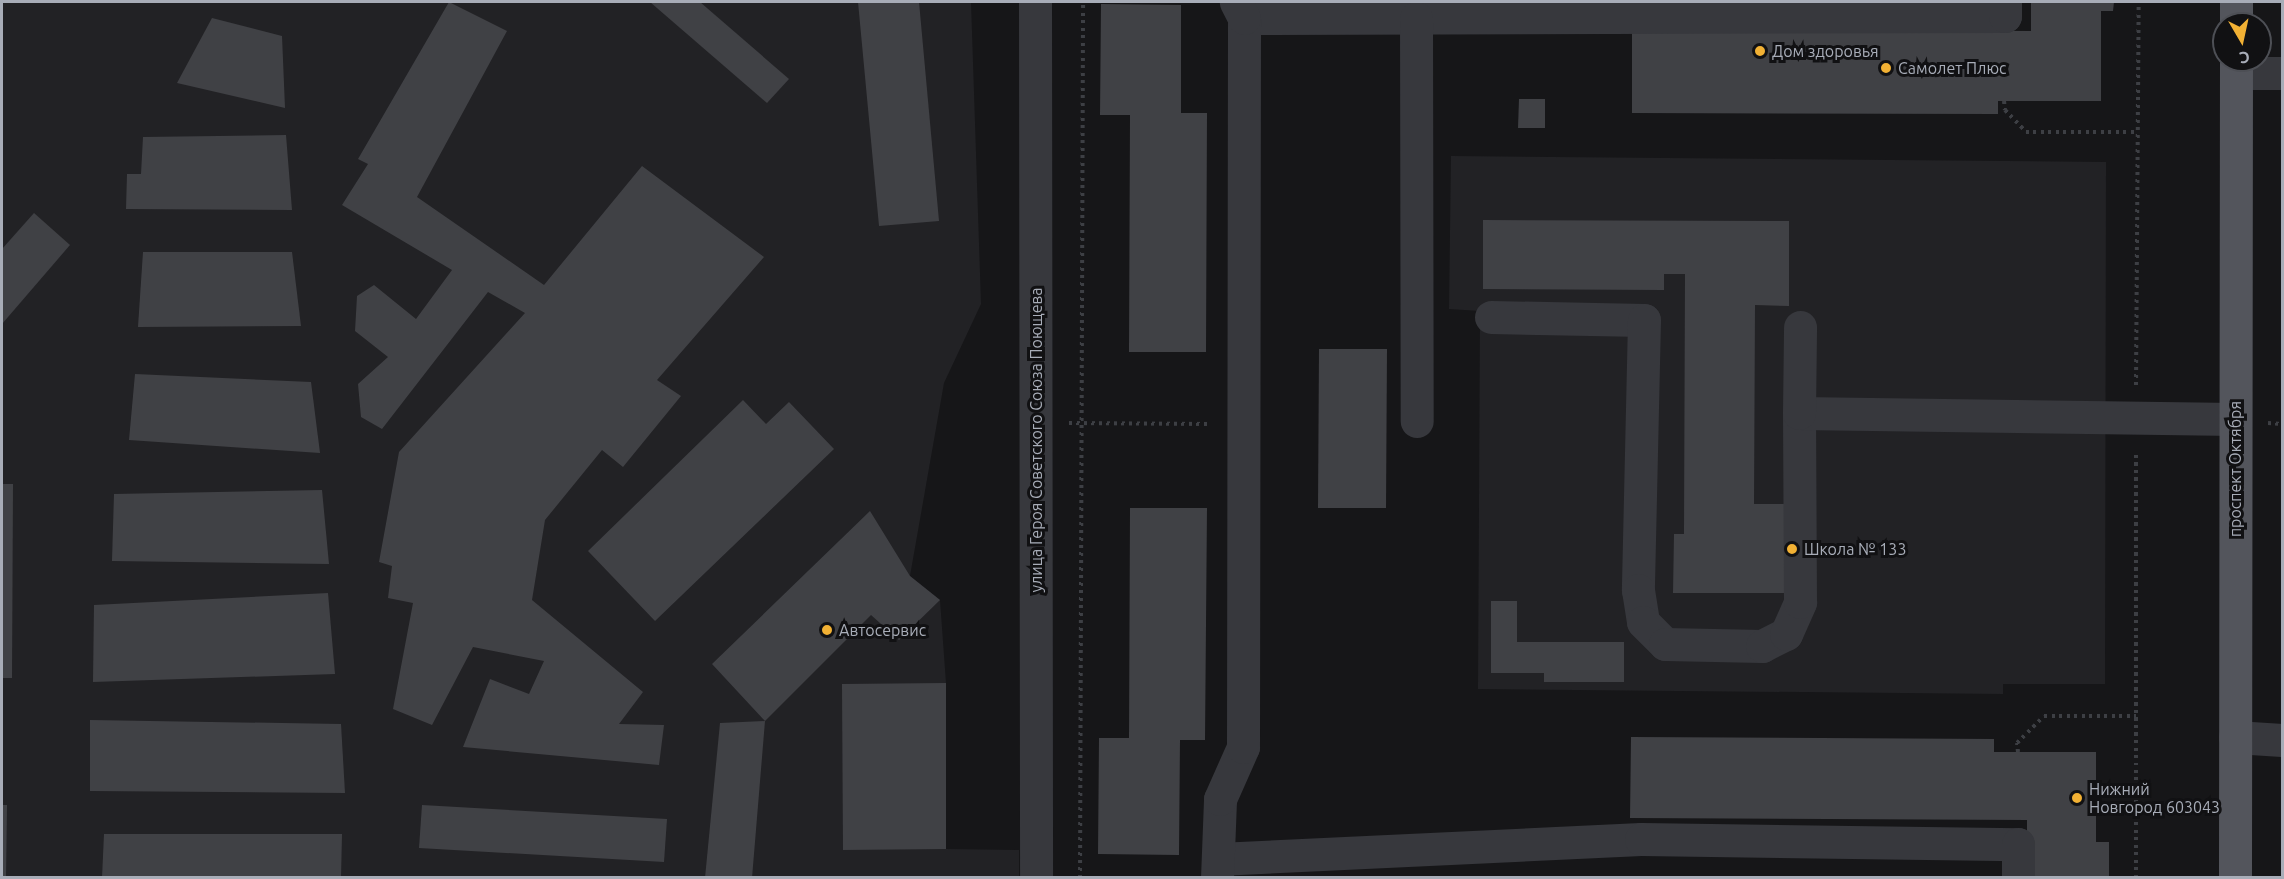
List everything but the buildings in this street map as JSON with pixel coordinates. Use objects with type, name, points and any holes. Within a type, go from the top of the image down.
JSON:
[{"type":"main road","name":"проспект Октября","points":[[2235,878],[2236,72]]},
{"type":"street","name":"улица Героя Советского Союза Поющева","points":[[1035,2],[1036,878]]},
{"type":"street","points":[[2005,2],[2005,16],[1416,18],[1240,10],[1244,424],[1243,747],[1220,799],[1217,868],[1641,839],[2018,843],[2018,878]]},
{"type":"street","points":[[1416,18],[1417,421]]},
{"type":"street","points":[[1491,316],[1644,320],[1638,590],[1642,622],[1665,644],[1762,646],[1786,634],[1800,602],[1800,327]]},
{"type":"street","points":[[1799,413],[2235,419]]},
{"type":"street","points":[[2235,737],[2283,740]]},
{"type":"path","points":[[1080,878],[1083,2]]},
{"type":"path","points":[[2004,101],[2005,110],[2026,132],[2138,132]]},
{"type":"path","points":[[1036,423],[1244,424]]},
{"type":"path","points":[[2018,752],[2018,743],[2044,716],[2136,716]]},
{"type":"shaded area","points":[[2,2],[971,2],[981,304],[944,383],[910,576],[940,600],[946,683],[946,849],[1019,850],[1019,877],[2,877]]},
{"type":"shaded area","name":"Школа № 133","points":[[1451,156],[2106,162],[2105,684],[2003,684],[2003,694],[1478,689],[1480,311],[1449,309]]},
{"type":"place","name":"Дом здоровья","points":[[1760,51]]},
{"type":"place","name":"Самолет Плюс","points":[[1886,68]]},
{"type":"place","name":"Школа № 133","points":[[1792,549]]},
{"type":"place","name":"Автосервис","points":[[827,630]]},
{"type":"place","name":"Нижний Новгород 603043","points":[[2077,798]]}]
